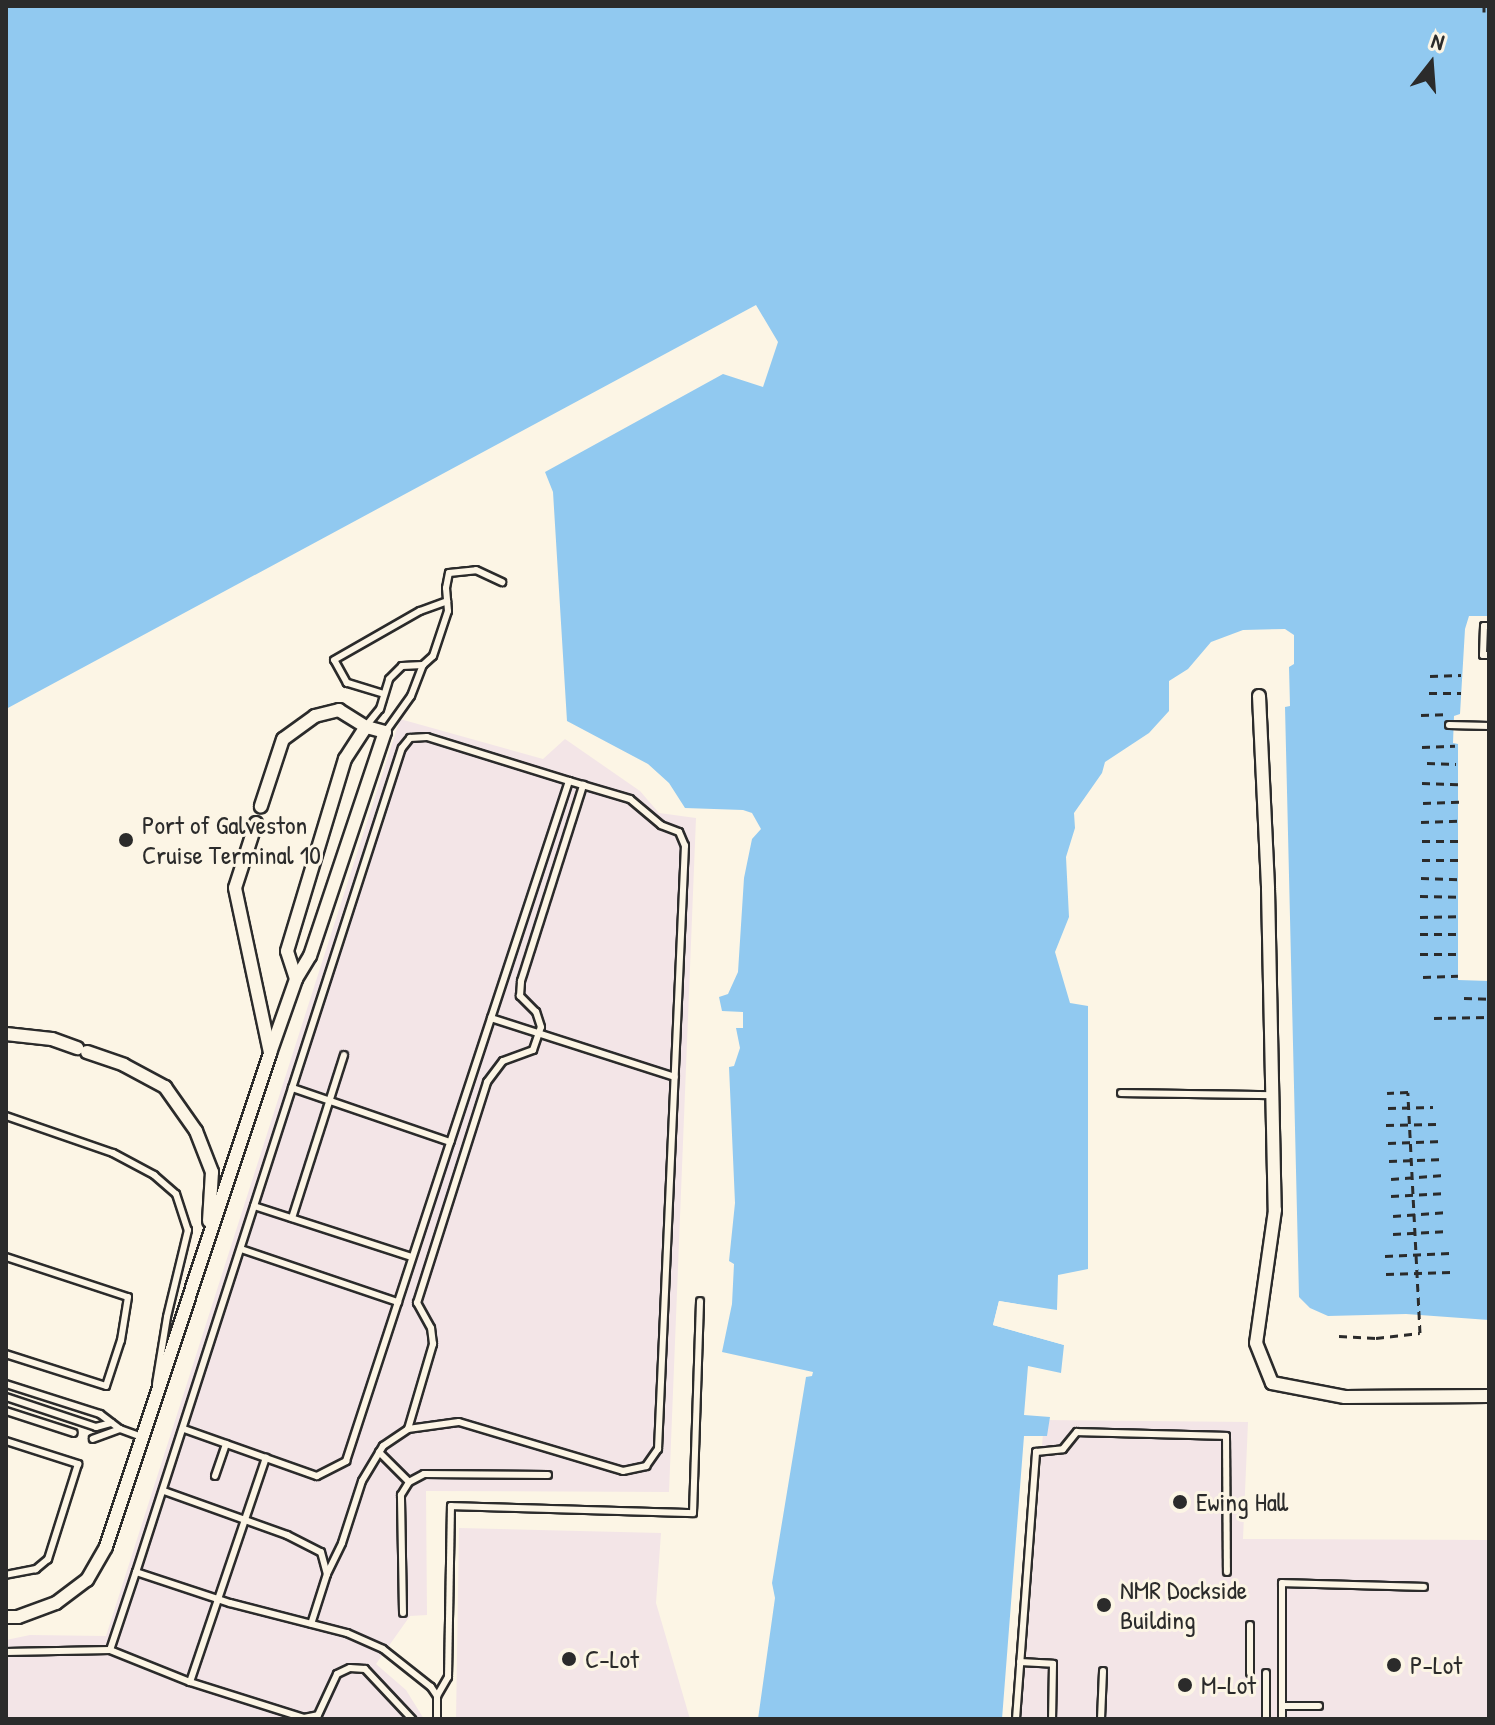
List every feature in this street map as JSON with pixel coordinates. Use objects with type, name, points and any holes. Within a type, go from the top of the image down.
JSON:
[{"type":"street","points":[[1259,696],[1275,1210],[1256,1343],[1272,1383],[1345,1397],[1489,1396]]},
{"type":"street","points":[[6,1617],[18,1617],[56,1603],[87,1580],[106,1547],[270,1053],[296,979],[310,956],[385,732],[366,727],[339,710],[315,716],[283,739],[261,806]]},
{"type":"street","points":[[296,979],[287,951],[345,759],[366,727]]},
{"type":"street","points":[[256,823],[235,888],[270,1053]]},
{"type":"street","points":[[6,1034],[52,1039],[124,1065],[165,1087],[196,1131],[212,1172],[208,1238]]},
{"type":"lane","points":[[385,732],[411,696],[423,665],[433,656],[448,611],[449,573],[476,570],[502,582]]},
{"type":"lane","points":[[384,694],[347,683],[334,660],[420,611],[447,601]]},
{"type":"lane","points":[[1489,626],[1484,626],[1483,655],[1489,655]]},
{"type":"lane","points":[[366,727],[380,709],[389,679],[402,666],[423,665]]},
{"type":"lane","points":[[1449,725],[1485,726]]},
{"type":"lane","points":[[110,1650],[164,1491],[402,748],[410,738],[427,737],[630,799],[661,825],[679,832],[685,846],[658,1449],[646,1466],[623,1471],[459,1422],[408,1429],[379,1452],[362,1481],[311,1624]]},
{"type":"lane","points":[[184,1429],[317,1476],[346,1461],[569,781]]},
{"type":"lane","points":[[408,1429],[433,1344],[431,1328],[417,1303],[487,1082],[503,1061],[533,1050],[539,1034],[541,1027],[536,1012],[520,996],[521,981],[583,785]]},
{"type":"lane","points":[[491,1018],[675,1077]]},
{"type":"lane","points":[[292,1218],[344,1055]]},
{"type":"lane","points":[[292,1088],[450,1142]]},
{"type":"lane","points":[[1121,1093],[1273,1095]]},
{"type":"lane","points":[[6,1116],[113,1153],[154,1175],[176,1194],[188,1230],[156,1369],[155,1397]]},
{"type":"lane","points":[[254,1206],[412,1257]]},
{"type":"lane","points":[[241,1249],[398,1302]]},
{"type":"lane","points":[[6,1257],[128,1297],[121,1340],[106,1386],[6,1354]]},
{"type":"lane","points":[[437,1719],[437,1696],[448,1677],[451,1506],[693,1513],[700,1301]]},
{"type":"lane","points":[[6,1384],[100,1414],[120,1429],[142,1437]]},
{"type":"lane","points":[[6,1397],[96,1427],[111,1423]]},
{"type":"lane","points":[[6,1411],[74,1433]]},
{"type":"lane","points":[[93,1439],[120,1429]]},
{"type":"lane","points":[[1016,1719],[1036,1452],[1063,1449],[1077,1432],[1226,1436],[1227,1572]]},
{"type":"lane","points":[[6,1441],[78,1464],[48,1559],[36,1569],[6,1575]]},
{"type":"lane","points":[[215,1476],[226,1444]]},
{"type":"lane","points":[[379,1452],[409,1482]]},
{"type":"lane","points":[[190,1682],[266,1458]]},
{"type":"lane","points":[[403,1613],[401,1495],[409,1482],[424,1474],[548,1475]]},
{"type":"lane","points":[[164,1491],[244,1519],[321,1552],[327,1574]]},
{"type":"lane","points":[[136,1572],[218,1599],[347,1633],[383,1649],[414,1671],[437,1696]]},
{"type":"lane","points":[[1282,1719],[1282,1583],[1424,1587]]},
{"type":"lane","points":[[1250,1625],[1250,1673]]},
{"type":"lane","points":[[6,1652],[43,1648],[110,1650],[190,1682],[304,1718],[318,1715],[337,1674],[350,1668],[365,1669],[412,1719]]},
{"type":"lane","points":[[1020,1662],[1053,1664],[1052,1719]]},
{"type":"lane","points":[[1101,1719],[1103,1671]]},
{"type":"lane","points":[[1266,1673],[1266,1719]]},
{"type":"lane","points":[[1282,1706],[1319,1706]]},
{"type":"path","points":[[1484,6],[1484,12]]},
{"type":"path","points":[[1430,676],[1461,675]]},
{"type":"path","points":[[1429,693],[1461,693]]},
{"type":"path","points":[[1421,715],[1447,714]]},
{"type":"path","points":[[1422,747],[1455,746]]},
{"type":"path","points":[[1427,763],[1456,764]]},
{"type":"path","points":[[1422,783],[1458,784]]},
{"type":"path","points":[[1423,803],[1459,802]]},
{"type":"path","points":[[1421,822],[1459,821]]},
{"type":"path","points":[[1422,841],[1459,841]]},
{"type":"path","points":[[1422,860],[1459,860]]},
{"type":"path","points":[[1421,878],[1459,879]]},
{"type":"path","points":[[1420,896],[1459,897]]},
{"type":"path","points":[[1420,917],[1459,916]]},
{"type":"path","points":[[1420,934],[1459,934]]},
{"type":"path","points":[[1420,954],[1458,954]]},
{"type":"path","points":[[1423,977],[1458,976]]},
{"type":"path","points":[[1464,998],[1489,999]]},
{"type":"path","points":[[1434,1018],[1489,1017]]},
{"type":"path","points":[[1339,1336],[1376,1338],[1420,1333],[1408,1092],[1387,1093]]},
{"type":"path","points":[[1388,1108],[1433,1107]]},
{"type":"path","points":[[1386,1125],[1436,1124]]},
{"type":"path","points":[[1388,1143],[1443,1141]]},
{"type":"path","points":[[1389,1161],[1445,1159]]},
{"type":"path","points":[[1391,1179],[1444,1175]]},
{"type":"path","points":[[1391,1196],[1447,1193]]},
{"type":"path","points":[[1393,1216],[1448,1212]]},
{"type":"path","points":[[1393,1234],[1449,1231]]},
{"type":"path","points":[[1385,1256],[1450,1253]]},
{"type":"path","points":[[1386,1274],[1451,1272]]},
{"type":"shaded area","points":[[400,719],[543,759],[565,739],[640,791],[659,813],[696,818],[669,1492],[426,1491],[427,1615],[410,1616],[376,1664],[406,1690],[424,1719],[6,1719],[6,1640],[30,1635],[106,1636]]},
{"type":"shaded area","points":[[1044,1420],[1248,1422],[1243,1539],[1489,1540],[1489,1719],[1021,1719]]},
{"type":"shaded area","name":"C-Lot","points":[[459,1528],[661,1533],[656,1603],[690,1719],[456,1719]]},
{"type":"water","points":[[6,6],[1489,6],[1489,616],[1469,616],[1465,629],[1460,714],[1454,716],[1453,743],[1458,744],[1458,980],[1489,981],[1489,1320],[1406,1314],[1328,1316],[1310,1308],[1299,1297],[1285,707],[1290,706],[1289,667],[1294,664],[1294,635],[1285,629],[1243,630],[1211,642],[1188,669],[1169,681],[1169,711],[1149,733],[1105,762],[1102,773],[1074,813],[1075,828],[1066,857],[1069,917],[1055,952],[1070,1003],[1088,1006],[1088,1269],[1058,1275],[1057,1310],[999,1301],[993,1325],[1064,1345],[1061,1373],[1028,1366],[1024,1415],[1050,1417],[1047,1436],[1024,1436],[1002,1719],[758,1719],[775,1598],[772,1583],[806,1377],[812,1376],[813,1372],[722,1352],[732,1304],[734,1264],[729,1261],[735,1203],[729,1067],[734,1066],[740,1048],[736,1028],[743,1028],[743,1012],[722,1011],[719,997],[728,994],[738,972],[744,878],[752,839],[761,829],[752,813],[743,810],[685,808],[669,783],[648,764],[567,721],[553,492],[545,472],[723,374],[763,387],[778,342],[756,305],[6,709]]},
{"type":"pier","points":[[999,1301],[1061,1312],[1002,1306],[998,1322],[1066,1341],[1068,1346],[993,1325]]},
{"type":"place","name":"Port of Galveston Cruise Terminal 10","points":[[126,840]]},
{"type":"place","name":"Ewing Hall","points":[[1180,1502]]},
{"type":"place","name":"NMR Dockside Building","points":[[1104,1605]]},
{"type":"place","name":"C-Lot","points":[[569,1659]]},
{"type":"place","name":"P-Lot","points":[[1394,1665]]},
{"type":"place","name":"M-Lot","points":[[1185,1685]]}]
